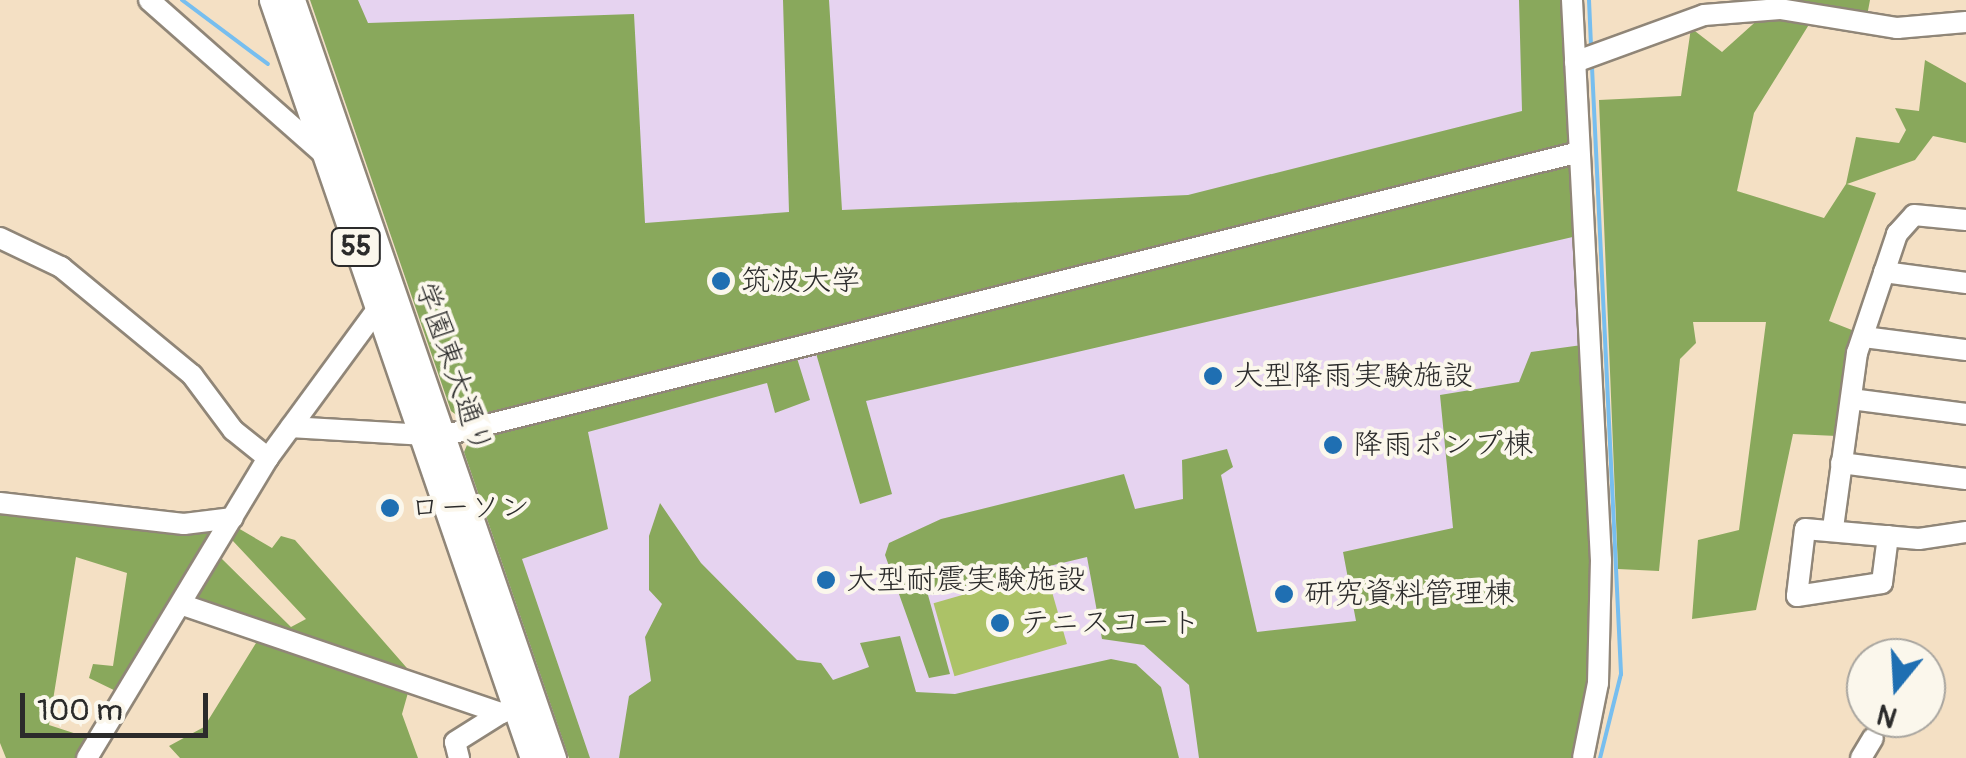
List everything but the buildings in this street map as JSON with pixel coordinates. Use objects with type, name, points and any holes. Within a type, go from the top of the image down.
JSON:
[{"type":"main road","name":"学園東大通り","points":[[272,0],[376,311],[433,436],[508,710],[532,758]]},
{"type":"main road","name":"学園東大通り","points":[[292,0],[433,436],[553,758]]},
{"type":"street","points":[[149,0],[326,156]]},
{"type":"street","points":[[1572,0],[1601,560],[1598,683],[1583,758]]},
{"type":"street","points":[[1575,62],[1704,16],[1780,8],[1897,28],[1966,22]]},
{"type":"street","points":[[291,427],[433,436],[1579,152]]},
{"type":"street","points":[[1833,528],[1851,398],[1884,272],[1914,215],[1966,220]]},
{"type":"street","points":[[0,238],[62,267],[192,374],[233,430],[268,458]]},
{"type":"street","points":[[1884,272],[1966,283]]},
{"type":"street","points":[[87,758],[186,606],[268,458],[376,311]]},
{"type":"street","points":[[1864,338],[1966,350]]},
{"type":"street","points":[[1851,398],[1966,414]]},
{"type":"street","points":[[1842,463],[1966,479]]},
{"type":"street","points":[[0,503],[184,524],[233,518]]},
{"type":"street","points":[[1888,536],[1882,583],[1797,596],[1806,528],[1888,536],[1966,532]]},
{"type":"street","points":[[186,606],[508,710]]},
{"type":"street","points":[[459,758],[456,742],[508,710]]},
{"type":"street","points":[[1860,758],[1874,738]]},
{"type":"shaded area","name":"筑波大学","points":[[310,0],[1565,0],[1572,139],[451,411]]},
{"type":"shaded area","points":[[1574,168],[1595,638],[1578,758],[569,758],[464,452],[471,436]]},
{"type":"green space","points":[[310,0],[358,0],[368,23],[634,14],[645,223],[789,212],[783,0],[829,0],[842,210],[1188,195],[1522,111],[1519,0],[1565,0],[1572,139],[1559,151],[466,422],[451,411]]},
{"type":"green space","points":[[1759,0],[1870,0],[1867,16],[1818,10],[1754,113],[1737,191],[1824,218],[1846,184],[1856,137],[1899,143],[1906,130],[1895,108],[1919,111],[1925,60],[1966,83],[1966,143],[1933,136],[1915,160],[1847,184],[1876,193],[1829,321],[1857,332],[1837,436],[1793,434],[1756,610],[1692,619],[1698,540],[1739,530],[1766,322],[1693,322],[1696,343],[1680,359],[1659,571],[1618,569],[1599,100],[1681,96],[1691,28],[1722,52],[1762,16]]},
{"type":"green space","points":[[1566,165],[1574,168],[1577,236],[866,401],[892,494],[860,504],[815,350]]},
{"type":"green space","points":[[1582,345],[1595,638],[1578,758],[1199,758],[1189,685],[1144,645],[1102,639],[1087,557],[928,595],[950,674],[929,678],[885,555],[889,543],[941,519],[1124,474],[1135,509],[1183,499],[1182,460],[1227,449],[1233,467],[1221,475],[1257,632],[1356,621],[1343,552],[1453,528],[1440,395],[1519,382],[1531,352]]},
{"type":"green space","points":[[796,355],[810,400],[775,413],[767,383],[588,432],[608,529],[522,559],[590,758],[569,758],[464,452],[471,436]]},
{"type":"green space","points":[[660,503],[701,563],[797,660],[821,663],[833,680],[869,667],[860,643],[900,636],[916,692],[955,694],[1111,659],[1136,664],[1161,687],[1179,758],[619,758],[629,696],[651,681],[645,637],[662,604],[649,590],[649,536]]},
{"type":"green space","points":[[0,509],[216,525],[122,694],[89,678],[93,664],[113,666],[127,573],[76,557],[49,725],[92,739],[80,758],[6,758],[0,743]]},
{"type":"green space","points":[[238,528],[272,548],[281,536],[295,540],[413,675],[402,714],[418,758],[180,758],[169,746],[204,727],[256,643],[193,604],[221,558],[291,627],[306,619],[232,540]]},
{"type":"green space","name":"テニスコート","points":[[1046,571],[1067,644],[954,676],[934,603]]},
{"type":"waterway","points":[[182,0],[268,64]]},
{"type":"waterway","points":[[1589,0],[1591,46]]},
{"type":"waterway","points":[[1592,67],[1621,674],[1600,758]]},
{"type":"place","name":"筑波大学","points":[[721,281]]},
{"type":"place","name":"大型降雨実験施設","points":[[1213,376]]},
{"type":"place","name":"降雨ポンプ棟","points":[[1333,445]]},
{"type":"place","name":"ローソン","points":[[390,508]]},
{"type":"place","name":"大型耐震実験施設","points":[[826,580]]},
{"type":"place","name":"研究資料管理棟","points":[[1284,594]]},
{"type":"place","name":"テニスコート","points":[[1000,623]]}]
